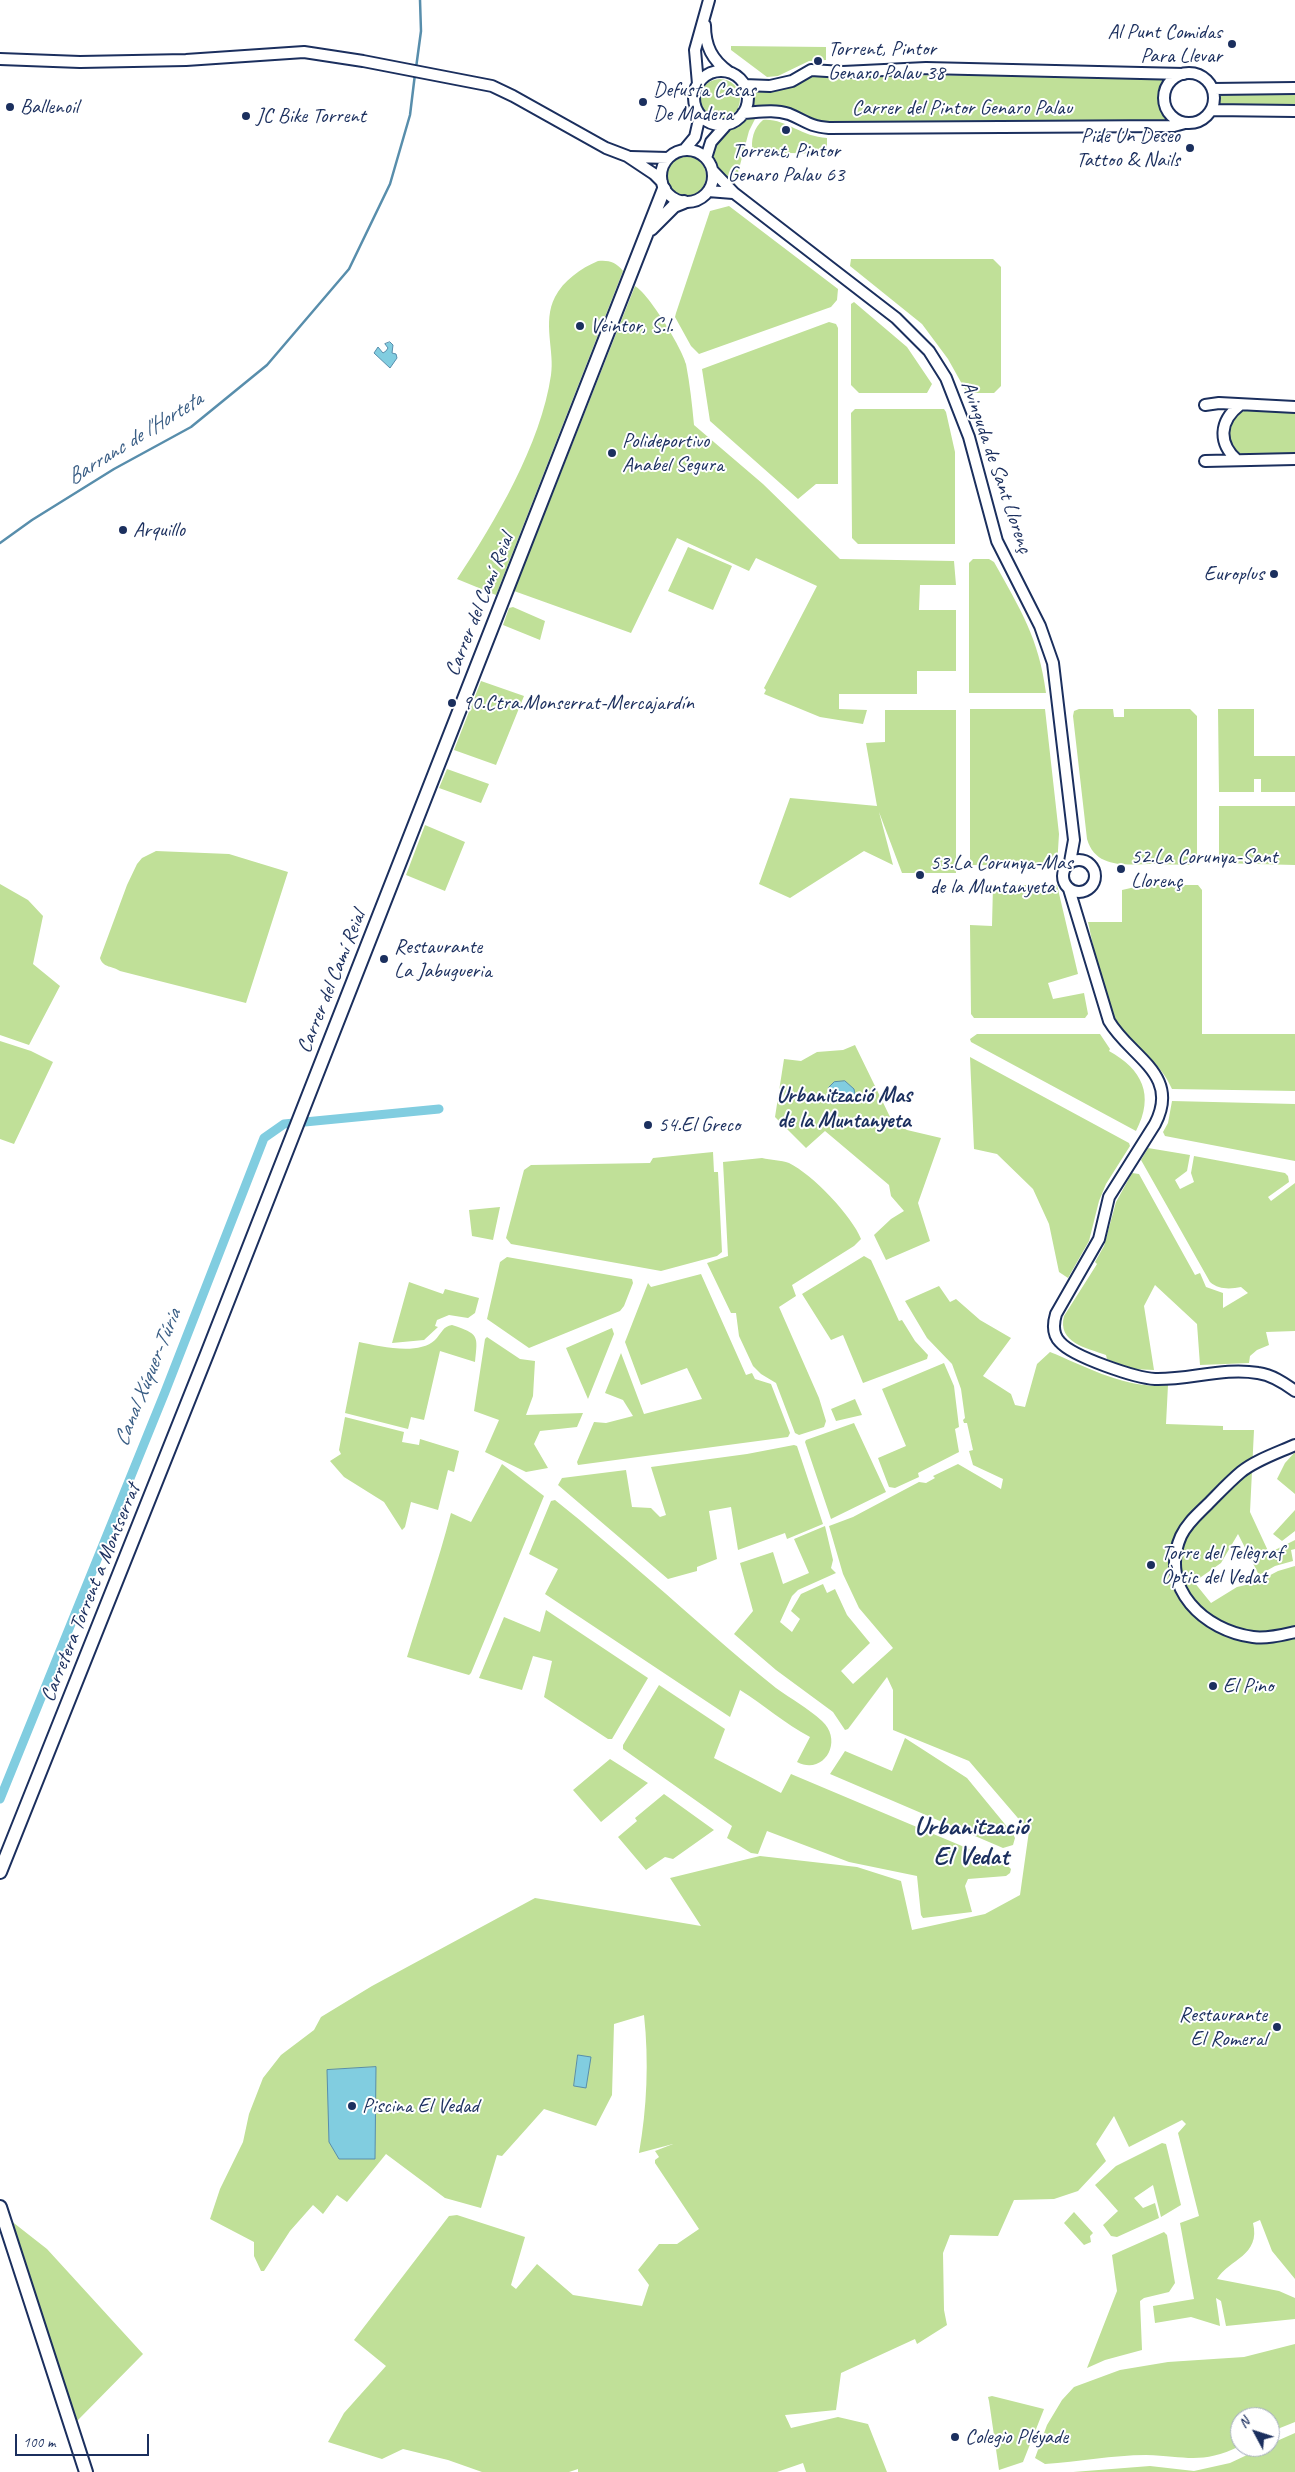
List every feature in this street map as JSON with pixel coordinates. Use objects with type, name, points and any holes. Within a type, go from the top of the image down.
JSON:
[{"type":"main road","name":"Carrer del Camí Reial","points":[[304,1108],[649,230],[663,185]]},
{"type":"main road","name":"Carrer del Camí Reial","points":[[649,230],[674,206],[684,202]]},
{"type":"main road","name":"Carretera Torrent a Montserrat","points":[[0,1872],[92,1645],[304,1108]]},
{"type":"main road","points":[[0,2207],[86,2472]]},
{"type":"street","points":[[709,0],[695,50],[698,84],[694,103],[700,115],[709,122],[727,124]]},
{"type":"street","points":[[705,17],[705,34],[709,50],[720,66],[744,85],[748,96],[743,113],[727,124],[711,142],[706,158]]},
{"type":"street","points":[[0,59],[80,62],[177,61],[304,52],[465,80],[492,86],[606,148],[627,156],[654,174],[676,200],[684,202],[699,199],[708,191],[713,178],[713,171],[706,158],[700,153],[685,150]]},
{"type":"street","name":"Carrer del Pintor Genaro Palau","points":[[744,85],[770,86],[792,81],[811,70],[843,72],[926,68],[1184,74]]},
{"type":"street","points":[[698,84],[710,73],[720,71],[730,73]]},
{"type":"street","points":[[1184,74],[1195,74],[1203,77],[1213,89],[1212,110],[1200,121],[1185,124],[1174,119],[1168,113],[1164,104],[1164,94],[1167,86],[1175,77],[1184,74]]},
{"type":"street","points":[[1213,89],[1295,88]]},
{"type":"street","name":"Carrer del Pintor Genaro Palau","points":[[743,113],[770,110],[791,115],[811,125],[829,128],[1174,126],[1185,124]]},
{"type":"street","points":[[1212,110],[1295,111]]},
{"type":"street","points":[[627,156],[668,158],[685,150],[695,137],[700,115]]},
{"type":"street","points":[[663,185],[661,174],[668,158]]},
{"type":"street","name":"Avinguda de Sant Llorenç","points":[[713,171],[734,193],[896,318],[929,351],[946,378],[969,437],[995,535],[1040,626],[1053,663],[1074,840],[1070,862]]},
{"type":"street","points":[[708,191],[734,193]]},
{"type":"street","points":[[1205,405],[1219,403],[1295,407]]},
{"type":"street","points":[[1237,460],[1223,443],[1223,429],[1229,415],[1240,405]]},
{"type":"street","points":[[1205,462],[1295,459]]},
{"type":"street","name":"Avinguda de Sant Llorenç","points":[[1074,840],[1085,860]]},
{"type":"street","points":[[1070,889],[1078,892],[1092,886],[1096,877],[1093,867],[1085,860],[1070,862],[1065,868],[1063,877],[1070,889],[1109,1021],[1121,1039],[1158,1077],[1163,1097],[1156,1124],[1110,1198],[1100,1239],[1056,1314],[1053,1325],[1055,1335],[1060,1344],[1128,1375],[1157,1379],[1242,1371],[1270,1376],[1295,1391]]},
{"type":"street","points":[[1077,912],[1086,890]]},
{"type":"street","points":[[1295,1445],[1268,1456],[1240,1472],[1197,1514],[1181,1536],[1177,1549],[1176,1566],[1183,1594],[1204,1618],[1215,1626],[1256,1637],[1295,1632]]},
{"type":"green space","points":[[731,46],[826,47],[826,60],[809,61],[778,76],[767,77],[731,50]]},
{"type":"green space","points":[[813,75],[1173,76],[1164,87],[1161,100],[1164,112],[1173,124],[823,123],[751,107],[752,92],[780,90]]},
{"type":"green space","points":[[720,79],[734,85],[740,99],[734,113],[720,119],[706,113],[700,99],[706,85]]},
{"type":"green space","points":[[1213,89],[1295,89],[1295,109],[1212,110]]},
{"type":"green space","points":[[757,115],[749,131],[735,184],[733,185],[717,168],[714,159],[715,150],[718,142],[732,128]]},
{"type":"green space","points":[[763,120],[779,122],[818,137],[827,138],[827,154],[753,152],[754,134],[757,126]]},
{"type":"green space","points":[[690,156],[697,159],[703,165],[706,176],[705,184],[697,193],[690,196],[682,196],[675,193],[667,184],[666,172],[669,165],[678,157]]},
{"type":"green space","points":[[729,206],[838,289],[837,300],[831,307],[699,354],[691,346],[675,317],[710,211]]},
{"type":"green space","points":[[851,259],[993,259],[1001,267],[1001,386],[994,393],[967,393],[948,359],[922,324],[850,266]]},
{"type":"green space","points":[[598,261],[612,262],[623,271],[496,595],[457,579],[501,508],[527,455],[537,428],[546,401],[551,375],[549,316],[555,297],[558,291],[573,276],[585,267]]},
{"type":"green space","points":[[635,286],[656,310],[672,334],[683,356],[689,379],[694,425],[763,484],[840,559],[954,561],[956,585],[920,585],[919,610],[956,610],[956,671],[917,671],[917,694],[839,694],[839,709],[867,710],[863,724],[820,717],[764,694],[766,690],[764,688],[817,586],[756,558],[749,571],[677,538],[631,633],[514,591]]},
{"type":"green space","points":[[854,302],[907,347],[932,384],[927,393],[859,393],[851,385],[851,304]]},
{"type":"green space","points":[[829,322],[836,324],[838,328],[838,484],[816,484],[798,499],[710,421],[702,369]]},
{"type":"green space","points":[[855,409],[944,409],[955,452],[955,544],[858,544],[852,538],[851,413]]},
{"type":"green space","points":[[1246,410],[1295,413],[1295,453],[1276,453],[1275,456],[1255,457],[1243,455],[1236,451],[1231,446],[1229,432],[1235,419]]},
{"type":"green space","points":[[688,547],[732,566],[713,610],[668,591]]},
{"type":"green space","points":[[973,559],[989,559],[994,562],[1012,595],[1027,624],[1039,656],[1046,693],[969,693],[969,563]]},
{"type":"green space","points":[[513,607],[545,621],[540,640],[503,625],[509,608]]},
{"type":"green space","points":[[481,681],[524,696],[496,765],[454,750]]},
{"type":"green space","points":[[970,709],[1045,709],[1059,834],[1057,866],[970,865]]},
{"type":"green space","points":[[1079,709],[1113,709],[1114,717],[1124,717],[1124,709],[1190,709],[1197,716],[1197,860],[1192,865],[1114,863],[1105,861],[1091,849],[1087,839],[1073,716],[1074,711]]},
{"type":"green space","points":[[1218,709],[1254,709],[1254,756],[1295,756],[1295,792],[1261,792],[1261,779],[1254,779],[1254,792],[1219,792]]},
{"type":"green space","points":[[885,710],[956,710],[956,873],[902,873],[879,812],[893,865],[864,851],[790,898],[759,884],[790,798],[877,806],[866,743],[885,742]]},
{"type":"green space","points":[[447,769],[489,784],[481,803],[439,788]]},
{"type":"green space","points":[[1219,806],[1295,806],[1295,865],[1219,863]]},
{"type":"green space","points":[[425,825],[465,842],[445,891],[406,875]]},
{"type":"green space","points":[[156,851],[229,854],[288,872],[246,1003],[120,971],[103,964],[101,961],[100,958],[127,885],[137,864],[142,858]]},
{"type":"green space","points":[[0,884],[28,900],[43,916],[33,964],[60,986],[29,1045],[0,1035]]},
{"type":"green space","points":[[993,885],[1057,885],[1078,974],[1048,983],[1053,999],[1084,993],[1088,1014],[1085,1018],[974,1018],[971,1014],[970,925],[992,926]]},
{"type":"green space","points":[[1144,885],[1198,885],[1202,890],[1202,1034],[1295,1034],[1295,1091],[1172,1089],[1161,1070],[1124,1032],[1113,1014],[1103,989],[1088,922],[1122,922],[1122,890]]},
{"type":"green space","points":[[977,1034],[1100,1034],[1110,1049],[1109,1051],[1130,1066],[1142,1084],[1145,1095],[1144,1106],[1142,1118],[1136,1131],[971,1042],[970,1039]]},
{"type":"green space","points":[[0,1041],[31,1051],[53,1062],[14,1144],[0,1139]]},
{"type":"green space","points":[[855,1045],[892,1121],[907,1130],[941,1138],[918,1203],[930,1241],[886,1260],[874,1235],[891,1219],[904,1211],[891,1196],[889,1185],[825,1131],[806,1148],[775,1117],[784,1059],[801,1061],[817,1052],[843,1050]]},
{"type":"green space","points":[[970,1057],[1129,1143],[1130,1146],[1106,1184],[1099,1201],[1089,1241],[1068,1278],[1059,1272],[1049,1224],[1033,1189],[997,1154],[974,1149]]},
{"type":"green space","points":[[1172,1101],[1295,1104],[1295,1161],[1165,1136],[1163,1132],[1168,1123]]},
{"type":"green space","points":[[1148,1148],[1190,1155],[1187,1171],[1175,1180],[1180,1189],[1194,1182],[1191,1173],[1194,1156],[1285,1173],[1288,1176],[1289,1182],[1268,1197],[1271,1201],[1295,1183],[1295,1331],[1266,1332],[1269,1345],[1257,1350],[1250,1356],[1249,1363],[1200,1365],[1197,1324],[1155,1285],[1144,1306],[1154,1370],[1131,1369],[1107,1359],[1106,1355],[1075,1343],[1065,1332],[1063,1325],[1064,1316],[1097,1264],[1095,1262],[1104,1246],[1116,1202],[1132,1173],[1139,1174],[1195,1275],[1200,1273],[1206,1287],[1223,1293],[1223,1308],[1248,1293],[1241,1287],[1221,1288],[1210,1282],[1141,1160]]},
{"type":"green space","points":[[713,1152],[714,1172],[718,1172],[722,1252],[717,1256],[661,1271],[511,1244],[506,1238],[524,1170],[531,1165],[650,1163],[653,1158]]},
{"type":"green space","points":[[762,1158],[789,1163],[809,1176],[840,1208],[861,1239],[854,1246],[792,1285],[796,1296],[779,1307],[819,1398],[826,1421],[824,1427],[799,1435],[795,1433],[776,1383],[761,1374],[753,1366],[739,1336],[736,1313],[731,1313],[707,1263],[728,1256],[723,1162]]},
{"type":"green space","points":[[500,1207],[493,1240],[472,1236],[469,1210]]},
{"type":"green space","points":[[864,1256],[871,1260],[899,1321],[902,1320],[915,1341],[928,1355],[927,1359],[863,1383],[843,1335],[831,1340],[802,1294]]},
{"type":"green space","points":[[507,1257],[632,1279],[633,1283],[624,1306],[620,1311],[529,1348],[487,1319],[500,1262]]},
{"type":"green space","points":[[701,1274],[746,1375],[752,1373],[755,1379],[771,1384],[790,1433],[788,1437],[578,1465],[577,1462],[594,1422],[606,1423],[633,1416],[623,1400],[605,1393],[621,1353],[644,1414],[702,1399],[687,1368],[641,1385],[625,1342],[648,1283],[651,1287]]},
{"type":"green space","points":[[409,1282],[443,1294],[445,1289],[479,1298],[475,1313],[468,1318],[449,1315],[437,1320],[435,1326],[438,1327],[424,1340],[392,1343]]},
{"type":"green space","points":[[939,1286],[950,1302],[956,1299],[980,1320],[1011,1338],[983,1376],[1011,1394],[1015,1405],[1025,1407],[1037,1364],[1050,1352],[1122,1381],[1153,1386],[1168,1385],[1166,1424],[1223,1426],[1223,1430],[1254,1430],[1250,1512],[1269,1553],[1295,1540],[1295,1549],[1291,1550],[1293,1561],[1275,1566],[1259,1575],[1261,1580],[1278,1571],[1295,1566],[1295,2279],[1272,2251],[1260,2220],[1253,2223],[1254,2234],[1248,2250],[1222,2272],[1217,2279],[1279,2291],[1295,2298],[1295,2319],[1226,2326],[1221,2301],[1216,2298],[1220,2326],[1191,2317],[1155,2323],[1153,2306],[1194,2299],[1180,2223],[1199,2216],[1178,2133],[1186,2124],[1182,2120],[1129,2147],[1114,2116],[1096,2144],[1106,2161],[1078,2191],[1054,2199],[1014,2200],[998,2236],[950,2235],[943,2253],[944,2310],[947,2325],[917,2344],[915,2339],[841,2373],[836,2410],[785,2415],[791,2428],[838,2417],[868,2424],[887,2472],[806,2472],[803,2463],[777,2472],[578,2472],[578,2469],[569,2472],[482,2472],[448,2460],[403,2449],[382,2459],[328,2442],[344,2413],[386,2366],[354,2340],[449,2216],[457,2215],[525,2237],[511,2285],[516,2289],[537,2264],[573,2295],[642,2306],[649,2285],[638,2270],[659,2244],[677,2244],[699,2229],[655,2163],[655,2160],[659,2157],[655,2151],[673,2144],[639,2153],[644,2119],[646,2084],[644,2015],[614,2024],[612,2095],[596,2126],[544,2109],[502,2156],[497,2155],[481,2208],[445,2198],[386,2154],[347,2202],[337,2195],[323,2214],[313,2205],[290,2231],[264,2271],[261,2271],[254,2256],[254,2242],[210,2219],[220,2189],[243,2142],[249,2114],[263,2078],[281,2055],[314,2030],[321,2017],[372,1986],[535,1898],[701,1926],[670,1878],[760,1856],[857,1867],[901,1881],[912,1930],[985,1914],[1020,1895],[1029,1831],[969,1761],[893,1730],[893,1690],[887,1677],[848,1729],[845,1730],[833,1712],[776,1670],[734,1634],[753,1611],[740,1563],[773,1552],[783,1584],[809,1573],[794,1539],[825,1526],[833,1560],[831,1568],[836,1573],[798,1590],[792,1596],[780,1622],[792,1632],[800,1619],[791,1611],[801,1594],[823,1584],[827,1593],[835,1589],[847,1615],[870,1643],[841,1671],[853,1684],[893,1648],[859,1608],[843,1574],[829,1526],[853,1517],[919,1482],[926,1483],[935,1478],[933,1476],[958,1464],[1001,1489],[1003,1479],[973,1465],[969,1451],[973,1450],[967,1423],[964,1423],[963,1420],[965,1418],[961,1389],[952,1364],[927,1338],[905,1301]],"holes":[[[1238,1534],[1259,1575],[1250,1584],[1237,1587],[1211,1603],[1194,1582],[1221,1563]]]},
{"type":"green space","points":[[452,1325],[467,1331],[475,1337],[475,1362],[440,1351],[424,1420],[411,1417],[408,1429],[345,1413],[359,1342],[377,1346],[419,1348],[428,1345],[444,1329]]},
{"type":"green space","points":[[612,1328],[614,1334],[588,1399],[566,1348]]},
{"type":"green space","points":[[487,1337],[520,1359],[535,1361],[533,1396],[526,1415],[583,1413],[577,1427],[540,1431],[534,1444],[548,1468],[526,1472],[485,1452],[499,1420],[474,1411],[485,1339]]},
{"type":"green space","points":[[944,1363],[954,1386],[959,1427],[955,1429],[959,1452],[918,1473],[919,1477],[895,1488],[889,1487],[878,1458],[906,1446],[882,1389]]},
{"type":"green space","points":[[855,1399],[862,1415],[836,1421],[831,1409]]},
{"type":"green space","points":[[345,1417],[404,1432],[402,1442],[419,1445],[420,1439],[459,1451],[454,1472],[448,1470],[438,1510],[411,1502],[405,1527],[402,1530],[384,1502],[344,1477],[330,1461],[341,1454],[339,1450]]},
{"type":"green space","points":[[854,1423],[886,1492],[831,1519],[805,1442],[806,1440]]},
{"type":"green space","points":[[797,1446],[823,1524],[787,1539],[785,1533],[738,1550],[731,1507],[709,1511],[717,1559],[697,1567],[697,1571],[668,1579],[558,1485],[562,1478],[626,1470],[632,1507],[651,1508],[660,1517],[666,1515],[651,1467],[747,1454]]},
{"type":"green space","points":[[1295,1452],[1295,1494],[1277,1479],[1285,1463]]},
{"type":"green space","points":[[502,1464],[544,1496],[471,1673],[469,1675],[407,1657],[451,1513],[471,1522]]},
{"type":"green space","points":[[555,1500],[760,1675],[822,1721],[828,1729],[831,1738],[831,1746],[823,1760],[807,1765],[797,1762],[810,1737],[740,1690],[730,1717],[545,1594],[558,1569],[529,1554],[551,1501]]},
{"type":"green space","points":[[1295,1510],[1295,1531],[1282,1541],[1273,1534]]},
{"type":"green space","points":[[546,1610],[648,1678],[612,1739],[608,1739],[544,1697],[552,1661],[533,1656],[522,1690],[479,1678],[504,1617],[540,1632]]},
{"type":"green space","points":[[659,1685],[725,1729],[714,1758],[781,1793],[791,1774],[1007,1865],[1011,1869],[1010,1873],[1006,1876],[968,1879],[965,1886],[972,1912],[923,1918],[921,1915],[917,1876],[849,1862],[767,1831],[758,1854],[751,1853],[727,1838],[732,1826],[623,1749],[623,1745]]},
{"type":"green space","points":[[905,1738],[967,1778],[1013,1834],[1015,1838],[1013,1845],[1003,1848],[830,1774],[845,1751],[892,1771]]},
{"type":"green space","points":[[610,1759],[648,1783],[601,1822],[573,1790]]},
{"type":"green space","points":[[664,1794],[714,1830],[673,1859],[665,1857],[646,1870],[618,1837],[637,1821],[635,1818]]},
{"type":"green space","points":[[1162,2143],[1166,2144],[1181,2205],[1161,2217],[1153,2185],[1134,2198],[1143,2208],[1155,2203],[1159,2218],[1117,2237],[1111,2236],[1103,2225],[1118,2211],[1095,2185],[1116,2166]]},
{"type":"green space","points":[[1074,2212],[1093,2233],[1090,2236],[1091,2242],[1084,2245],[1064,2223]]},
{"type":"green space","points":[[10,2220],[47,2249],[143,2354],[77,2421]]},
{"type":"green space","points":[[1164,2232],[1167,2235],[1175,2283],[1169,2292],[1144,2298],[1140,2301],[1142,2350],[1105,2360],[1087,2368],[1117,2291],[1112,2255]]},
{"type":"green space","points":[[1295,2344],[1295,2422],[1280,2428],[1280,2407],[1230,2407],[1230,2450],[1214,2456],[1193,2458],[1134,2455],[1045,2464],[1035,2458],[1047,2425],[1062,2400],[1074,2387],[1120,2370],[1168,2362],[1244,2357]]},
{"type":"green space","points":[[992,2396],[1044,2409],[1023,2462],[999,2470],[988,2397]]},
{"type":"green space","points":[[1295,2433],[1295,2472],[1073,2472],[1150,2466],[1194,2471],[1230,2463],[1243,2457],[1280,2457],[1280,2440]]},
{"type":"water","points":[[390,342],[393,345],[392,353],[396,354],[397,358],[390,368],[374,353],[378,347],[383,353],[386,351],[388,348],[385,344]]},
{"type":"water","points":[[845,1081],[854,1089],[856,1101],[836,1096],[834,1090],[828,1088],[834,1082]]},
{"type":"water","points":[[578,2055],[591,2057],[586,2088],[574,2086]]},
{"type":"water","name":"Piscina El Vedad","points":[[376,2067],[375,2159],[339,2159],[329,2142],[327,2070]]},
{"type":"waterway","name":"Barranc de l'Horteta","points":[[416,68],[421,31],[420,0]]},
{"type":"waterway","name":"Barranc de l'Horteta","points":[[0,543],[32,520],[114,469],[191,427],[267,365],[349,269],[390,184],[410,115],[415,74]]},
{"type":"waterway","name":"Canal Xúquer-Túria","points":[[0,1799],[165,1392],[264,1138],[284,1124],[439,1109]]},
{"type":"place","name":"Al Punt Comidas Para Llevar","points":[[1232,44]]},
{"type":"place","name":"Torrent, Pintor Genaro Palau 38","points":[[818,61]]},
{"type":"place","name":"Defusta Casas De Madera","points":[[643,102]]},
{"type":"place","name":"Ballenoil","points":[[10,107]]},
{"type":"place","name":"JC Bike Torrent","points":[[246,116]]},
{"type":"place","name":"Torrent, Pintor Genaro Palau 63","points":[[786,130]]},
{"type":"place","name":"Pide Un Deseo Tattoo & Nails","points":[[1190,148]]},
{"type":"place","name":"Veintor, S.l.","points":[[580,326]]},
{"type":"place","name":"Polideportivo Anabel Segura","points":[[612,453]]},
{"type":"place","name":"Arquillo","points":[[123,530]]},
{"type":"place","name":"Europlus","points":[[1274,574]]},
{"type":"place","name":"90.Ctra.Monserrat-Mercajardín","points":[[452,703]]},
{"type":"place","name":"52.La Corunya-Sant Llorenç","points":[[1121,869]]},
{"type":"place","name":"53.La Corunya-Mas de la Muntanyeta","points":[[920,875]]},
{"type":"place","name":"Restaurante La Jabugueria","points":[[384,959]]},
{"type":"place","name":"54.El Greco","points":[[648,1125]]},
{"type":"place","name":"Torre del Telègraf Òptic del Vedat","points":[[1151,1565]]},
{"type":"place","name":"El Pino","points":[[1213,1686]]},
{"type":"place","name":"Restaurante El Romeral","points":[[1277,2027]]},
{"type":"place","name":"Piscina El Vedad","points":[[352,2106]]},
{"type":"place","name":"Colegio Pléyade","points":[[955,2437]]},
{"type":"district","name":"Urbanització Mas de la Muntanyeta","points":[[844,1108]]},
{"type":"district","name":"Urbanització El Vedat","points":[[971,1842]]}]
